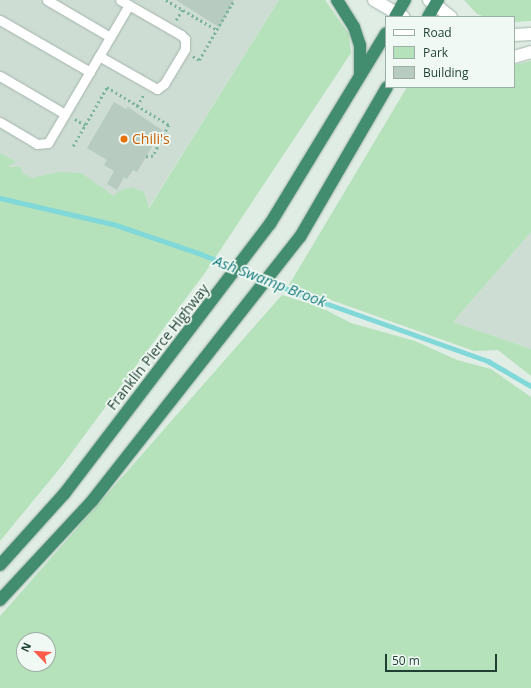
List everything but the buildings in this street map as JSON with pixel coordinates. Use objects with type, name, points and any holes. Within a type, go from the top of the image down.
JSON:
[{"type":"highway","points":[[338,0],[354,27],[360,46],[362,61],[359,81]]},
{"type":"highway","points":[[398,16],[405,0]]},
{"type":"highway","points":[[428,16],[434,2]]},
{"type":"highway","name":"Franklin Pierce Highway","points":[[0,565],[64,494],[270,224],[359,81],[385,35]]},
{"type":"highway","points":[[0,600],[92,501],[300,237],[386,88]]},
{"type":"street","points":[[374,0],[398,16]]},
{"type":"street","points":[[434,2],[450,16]]},
{"type":"street","points":[[515,34],[531,34]]},
{"type":"street","points":[[515,57],[531,52]]},
{"type":"lane","points":[[47,0],[110,37]]},
{"type":"lane","points":[[99,56],[157,89],[164,84],[184,51],[186,44],[181,35],[120,0]]},
{"type":"lane","points":[[0,122],[43,145],[48,143],[129,5]]},
{"type":"lane","points":[[0,20],[90,72]]},
{"type":"lane","points":[[0,76],[65,114]]},
{"type":"path","points":[[166,0],[217,30]]},
{"type":"path","points":[[184,51],[199,60],[234,0]]},
{"type":"path","points":[[73,146],[107,87],[169,125],[153,156],[146,156]]},
{"type":"shaded area","points":[[0,0],[279,0],[134,231],[0,198]]},
{"type":"shaded area","points":[[531,232],[531,349],[453,322]]},
{"type":"green space","points":[[279,0],[325,0],[349,34],[351,53],[207,270],[61,467],[0,541],[0,153],[16,162],[7,167],[21,167],[22,173],[32,178],[59,172],[81,173],[114,196],[119,191],[132,187],[144,192],[149,208]]},
{"type":"green space","points":[[464,0],[531,0],[531,21],[515,22],[515,16],[482,16],[477,14]]},
{"type":"green space","points":[[531,61],[531,232],[453,322],[531,349],[531,376],[498,350],[474,351],[289,285],[406,88],[515,88],[515,65]]},
{"type":"green space","points":[[282,295],[320,307],[351,323],[415,341],[457,360],[491,369],[531,397],[531,688],[0,688],[0,616]]},
{"type":"waterway","name":"Ash Swamp Brook","points":[[0,198],[113,224],[201,254],[300,294],[488,361],[531,386]]},
{"type":"place","name":"Chili's","points":[[124,139]]}]
